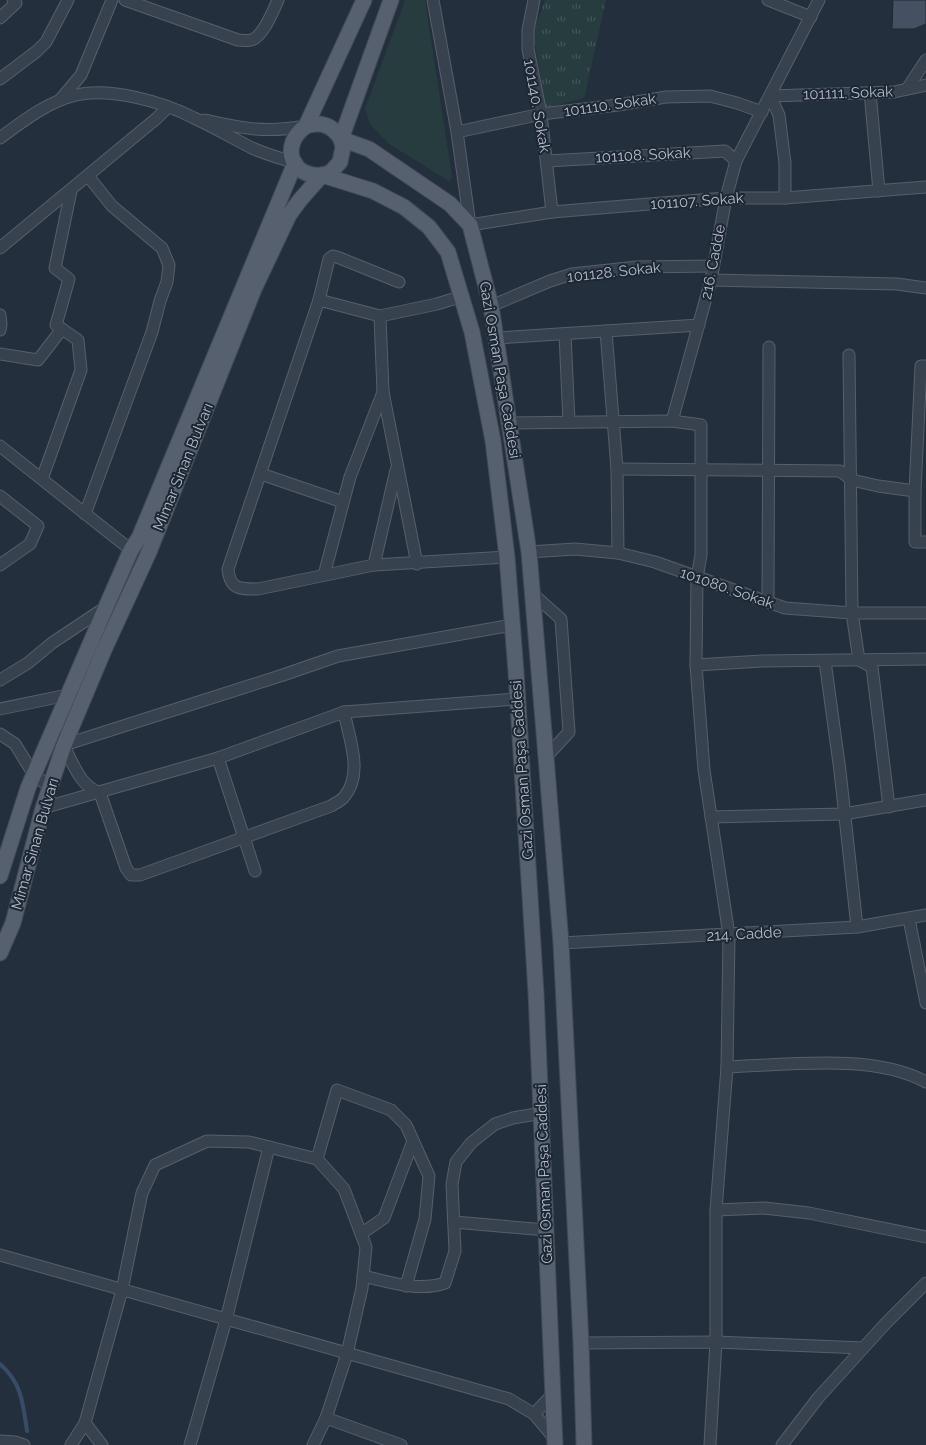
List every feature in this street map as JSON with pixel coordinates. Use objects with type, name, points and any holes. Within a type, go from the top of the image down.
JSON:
[{"type":"main road","name":"Mimar Sinan Bulvarı","points":[[0,876],[28,788],[131,550],[139,538],[295,163],[291,146],[294,138],[306,126],[364,0]]},
{"type":"main road","name":"Mimar Sinan Bulvarı","points":[[0,953],[12,923],[43,808],[64,745],[104,650],[149,552],[254,288],[289,215],[322,175],[330,173],[340,162],[343,155],[341,140],[391,0]]},
{"type":"main road","points":[[306,126],[323,124],[337,132],[341,140]]},
{"type":"main road","name":"Gazi Osman Paşa Caddesi","points":[[341,140],[369,149],[450,204],[470,225],[491,306],[497,338],[530,552],[561,943],[581,1343],[584,1445]]},
{"type":"main road","points":[[295,163],[300,170],[307,174],[314,176],[322,175]]},
{"type":"main road","name":"Gazi Osman Paşa Caddesi","points":[[322,175],[373,191],[404,207],[429,227],[448,252],[463,296],[472,332],[493,441],[507,557],[536,993],[555,1442]]},
{"type":"street","points":[[0,18],[16,3],[13,0]]},
{"type":"street","points":[[0,79],[46,42],[68,0]]},
{"type":"street","points":[[60,100],[81,75],[112,0]]},
{"type":"street","points":[[125,0],[238,40],[250,40],[256,37],[270,17],[278,0]]},
{"type":"street","name":"Gazi Osman Paşa Caddesi","points":[[433,0],[457,132],[470,225]]},
{"type":"street","name":"101140. Sokak","points":[[534,0],[528,30],[528,49],[541,114],[552,212]]},
{"type":"street","points":[[768,0],[811,17]]},
{"type":"street","name":"216. Cadde","points":[[672,421],[712,280],[726,198],[736,161],[819,0]]},
{"type":"street","points":[[907,89],[926,60]]},
{"type":"street","name":"101111. Sokak","points":[[770,96],[894,92],[926,85]]},
{"type":"street","points":[[870,92],[879,191]]},
{"type":"street","points":[[0,138],[43,108],[60,100],[76,95],[96,93],[125,96],[168,107],[194,118],[254,149],[295,163]]},
{"type":"street","name":"101110. Sokak","points":[[457,132],[541,114],[666,97],[710,96],[737,102],[762,112]]},
{"type":"street","points":[[770,96],[779,115],[785,163],[785,198]]},
{"type":"street","points":[[0,248],[71,191],[168,107]]},
{"type":"street","points":[[194,118],[256,130],[306,126]]},
{"type":"street","name":"101108. Sokak","points":[[547,161],[725,151],[736,161]]},
{"type":"street","points":[[85,514],[152,332],[167,282],[169,264],[162,248],[112,206],[88,176]]},
{"type":"street","name":"101107. Sokak","points":[[470,225],[552,212],[726,198],[785,198],[926,187]]},
{"type":"street","points":[[42,479],[80,370],[78,340],[56,325],[69,280],[55,268],[71,191]]},
{"type":"street","points":[[399,282],[337,257],[332,256],[329,260],[320,300],[228,569],[229,579],[233,585],[242,588],[258,589],[374,565],[417,564],[507,557]]},
{"type":"street","name":"101128. Sokak","points":[[491,306],[550,281],[572,274],[637,267],[713,266]]},
{"type":"street","points":[[712,280],[897,284],[926,288]]},
{"type":"street","points":[[320,300],[380,316],[437,304],[463,296]]},
{"type":"street","points":[[0,315],[0,330]]},
{"type":"street","points":[[380,316],[382,392],[417,564]]},
{"type":"street","points":[[497,338],[700,325]]},
{"type":"street","points":[[0,354],[38,360],[62,329]]},
{"type":"street","points":[[606,331],[617,469],[618,553]]},
{"type":"street","points":[[565,334],[569,422]]},
{"type":"street","points":[[768,602],[769,347]]},
{"type":"street","points":[[849,355],[852,480],[852,613],[859,660]]},
{"type":"street","points":[[926,366],[921,366],[915,542],[926,542]]},
{"type":"street","points":[[324,575],[350,477],[382,392]]},
{"type":"street","points":[[510,423],[672,421],[701,425],[701,555],[697,578],[696,665],[704,770],[729,935],[727,1067],[716,1210],[716,1342],[710,1445]]},
{"type":"street","points":[[0,446],[131,550]]},
{"type":"street","points":[[374,565],[398,464]]},
{"type":"street","points":[[617,469],[840,471],[852,480],[878,486],[916,491]]},
{"type":"street","points":[[260,474],[344,502]]},
{"type":"street","points":[[0,496],[38,526],[30,544],[3,558]]},
{"type":"street","name":"101080. Sokak","points":[[530,552],[576,550],[618,553],[654,562],[785,608],[852,613],[926,613]]},
{"type":"street","points":[[533,594],[561,619],[569,732],[546,757]]},
{"type":"street","points":[[0,680],[28,663],[52,643],[106,607]]},
{"type":"street","points":[[64,745],[338,656],[512,625]]},
{"type":"street","points":[[696,665],[926,659]]},
{"type":"street","points":[[859,660],[872,667],[889,807]]},
{"type":"street","points":[[825,661],[840,771],[856,928]]},
{"type":"street","points":[[0,710],[88,689]]},
{"type":"street","points":[[43,808],[218,758],[344,712],[517,699]]},
{"type":"street","points":[[53,730],[64,745],[80,777],[90,789],[100,793],[126,868],[131,875],[140,875],[330,806],[343,798],[351,787],[355,770],[344,712]]},
{"type":"street","points":[[0,734],[15,744],[34,775],[50,787]]},
{"type":"street","points":[[218,758],[255,871]]},
{"type":"street","points":[[712,817],[844,814],[926,800]]},
{"type":"street","name":"214. Cadde","points":[[561,943],[856,928],[926,915]]},
{"type":"street","points":[[909,919],[926,1003]]},
{"type":"street","points":[[727,1067],[845,1063],[891,1068],[925,1077]]},
{"type":"street","points":[[317,1159],[337,1090],[391,1110],[406,1125],[429,1176],[425,1218],[406,1286]]},
{"type":"street","points":[[363,1276],[406,1286],[433,1287],[445,1283],[455,1251],[452,1184],[456,1162],[471,1143],[494,1124],[513,1118],[542,1113]]},
{"type":"street","points":[[71,1445],[85,1423],[122,1290],[142,1193],[154,1165],[207,1141],[249,1142],[317,1159],[344,1189],[366,1247],[362,1288],[347,1354],[326,1418],[312,1445]]},
{"type":"street","points":[[361,1234],[384,1218],[413,1141]]},
{"type":"street","points":[[190,1445],[226,1320],[269,1147]]},
{"type":"street","points":[[716,1210],[764,1208],[809,1213],[926,1237]]},
{"type":"street","points":[[454,1222],[546,1230]]},
{"type":"street","points":[[0,1255],[509,1399],[534,1414],[555,1442]]},
{"type":"street","points":[[782,1445],[818,1398],[926,1283]]},
{"type":"street","points":[[581,1343],[716,1342],[863,1348]]},
{"type":"street","points":[[534,1414],[553,1394]]},
{"type":"street","points":[[326,1418],[401,1445]]},
{"type":"street","points":[[85,1423],[102,1445]]},
{"type":"street","points":[[0,1440],[24,1445]]},
{"type":"green space","points":[[405,0],[425,0],[452,177],[449,181],[389,144],[370,124],[365,109]]},
{"type":"green space","points":[[545,0],[606,0],[584,98],[546,108],[533,33]]},
{"type":"building","points":[[893,0],[926,0],[926,24],[914,29],[892,29]]},
{"type":"waterway","points":[[0,1364],[17,1386],[27,1431]]}]
